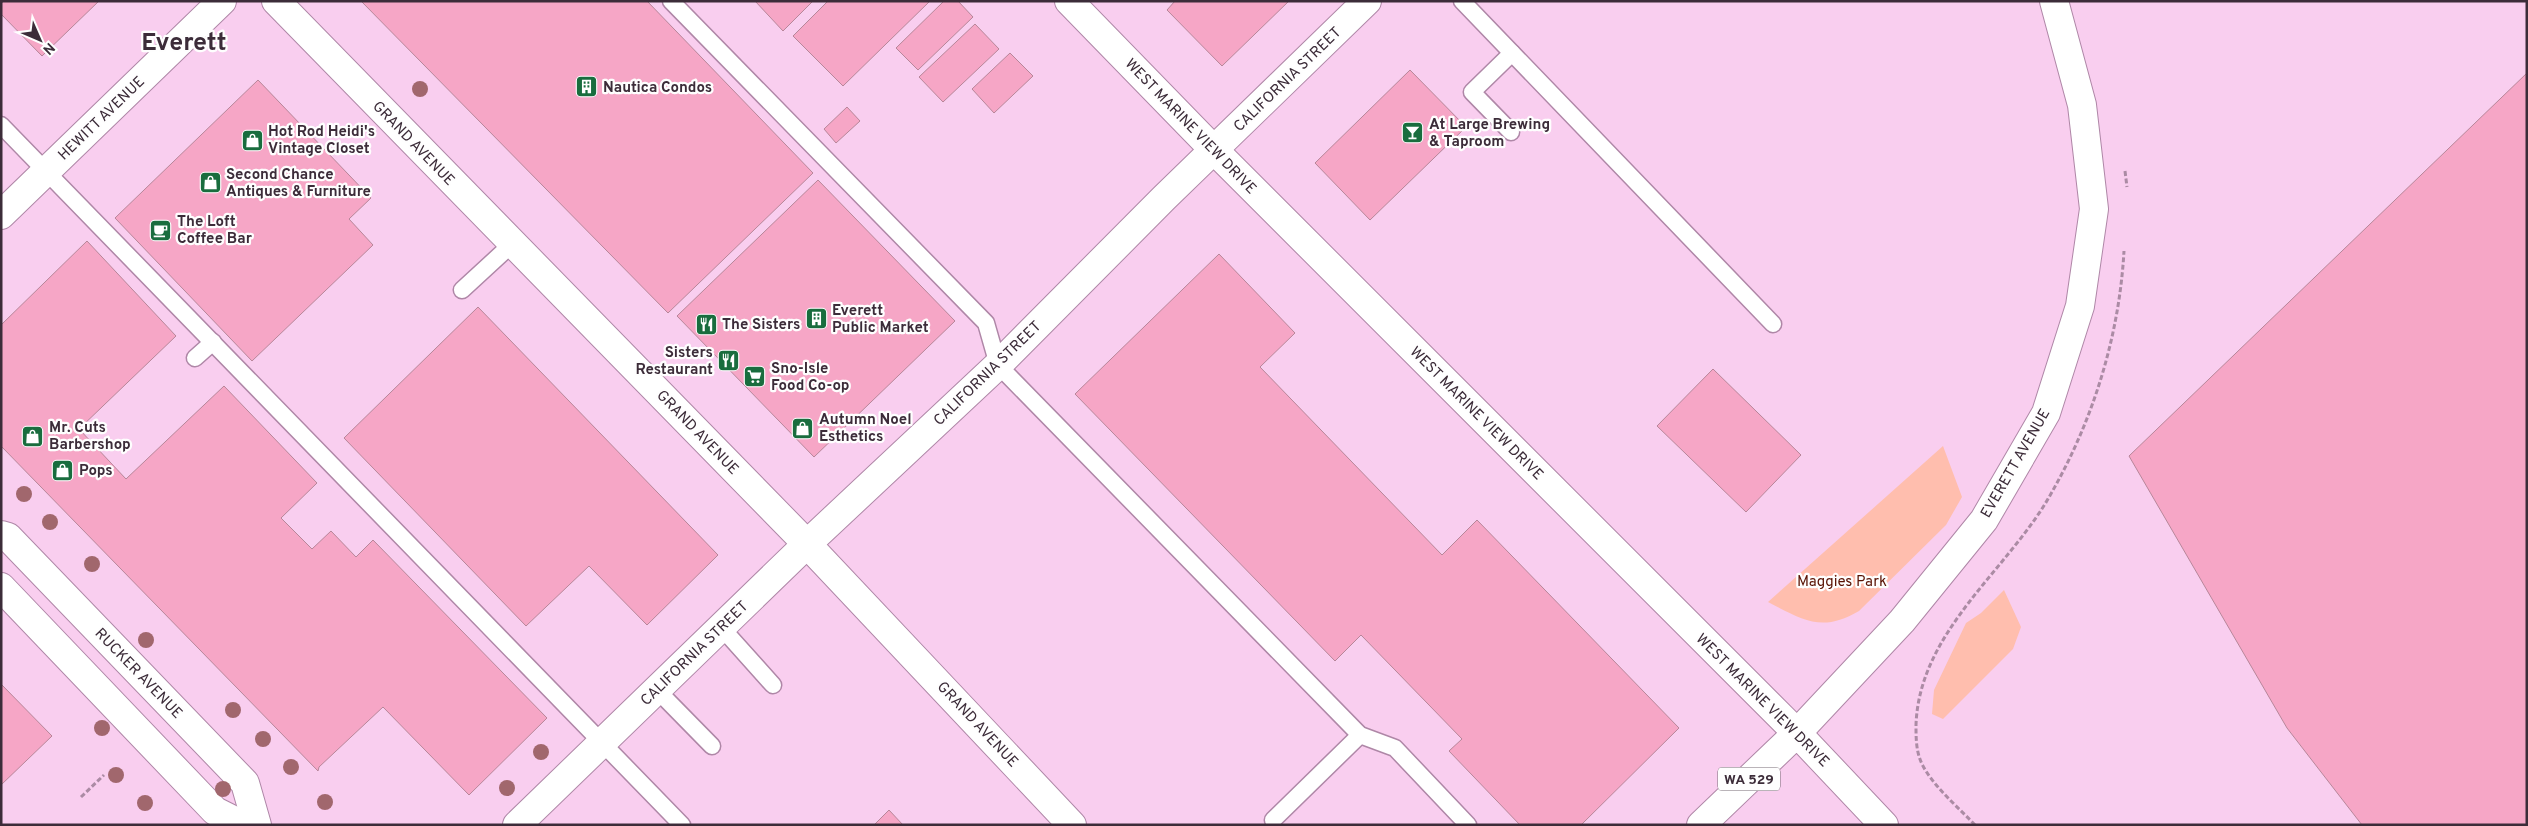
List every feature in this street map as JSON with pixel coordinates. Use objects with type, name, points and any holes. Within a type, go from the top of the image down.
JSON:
[{"type":"street","name":"HEWITT AVENUE","points":[[1,215],[222,1]]},
{"type":"street","name":"GRAND AVENUE","points":[[276,1],[807,544],[1072,825]]},
{"type":"street","name":"WEST MARINE VIEW DRIVE","points":[[1069,1],[1214,150],[1797,733],[1884,825]]},
{"type":"street","name":"CALIFORNIA STREET","points":[[517,825],[720,627],[998,365],[1367,1]]},
{"type":"street","name":"EVERETT AVENUE","points":[[1701,825],[1797,733],[1902,621],[1984,520],[2046,413],[2080,306],[2094,209],[2082,106],[2054,1]]},
{"type":"street","name":"RUCKER AVENUE","points":[[1,535],[8,537],[245,784],[257,825]]},
{"type":"street","points":[[1,587],[215,811],[243,825]]},
{"type":"lane","points":[[671,1],[986,323],[998,365],[1360,735],[1395,748],[1468,825]]},
{"type":"lane","points":[[1462,1],[1773,324]]},
{"type":"lane","points":[[1511,132],[1472,92],[1512,53]]},
{"type":"lane","points":[[1,125],[682,825]]},
{"type":"lane","points":[[462,290],[513,243]]},
{"type":"lane","points":[[195,358],[212,342]]},
{"type":"lane","points":[[720,627],[774,685]]},
{"type":"lane","points":[[657,690],[712,746]]},
{"type":"lane","points":[[1274,820],[1360,735]]},
{"type":"path","points":[[1942,640],[1924,679],[1917,713],[1916,743],[1922,765],[1940,789],[1975,825]]},
{"type":"path","points":[[81,797],[104,775]]},
{"type":"green space","name":"Maggies Park","points":[[1943,446],[1962,497],[1946,525],[1859,611],[1846,618],[1823,623],[1802,619],[1768,602]]},
{"type":"green space","points":[[2004,590],[2021,627],[2013,649],[1943,719],[1932,714],[1934,690],[1966,623],[1981,613]]},
{"type":"building","points":[[4,1],[99,1],[42,56],[1,14],[1,4]]},
{"type":"building","name":"Nautica Condos","points":[[361,1],[647,1],[813,173],[668,313]]},
{"type":"building","points":[[755,1],[813,1],[783,31]]},
{"type":"building","points":[[828,1],[930,1],[843,86],[793,36]]},
{"type":"building","points":[[944,1],[958,1],[973,17],[918,70],[896,48]]},
{"type":"building","points":[[1175,1],[1289,1],[1222,66],[1167,10]]},
{"type":"building","points":[[975,24],[999,49],[943,102],[919,77]]},
{"type":"building","points":[[1010,53],[1033,76],[994,113],[972,89]]},
{"type":"building","points":[[1410,70],[1466,127],[1370,220],[1315,163]]},
{"type":"building","points":[[2527,73],[2527,825],[2362,825],[2287,728],[2129,456]]},
{"type":"building","points":[[258,80],[371,198],[349,219],[373,245],[252,361],[115,218]]},
{"type":"building","points":[[847,107],[860,121],[836,143],[824,129]]},
{"type":"building","name":"Everett Public Market","points":[[818,180],[955,321],[814,457],[677,316]]},
{"type":"building","points":[[87,241],[176,336],[79,429],[126,479],[224,386],[317,483],[281,518],[312,549],[331,531],[356,557],[373,540],[547,718],[469,795],[383,707],[319,767],[318,771],[1,446],[1,325]]},
{"type":"building","points":[[1219,254],[1295,333],[1260,367],[1442,555],[1477,520],[1679,728],[1581,825],[1520,825],[1449,751],[1462,739],[1361,635],[1335,661],[1075,394]]},
{"type":"building","points":[[478,307],[718,555],[647,625],[589,566],[526,626],[344,438]]},
{"type":"building","points":[[1713,369],[1801,455],[1746,512],[1657,426]]},
{"type":"building","points":[[1,684],[52,736],[1,785]]},
{"type":"building","points":[[889,810],[903,825],[874,825]]},
{"type":"place","name":"Nautica Condos","points":[[587,87]]},
{"type":"place","name":"At Large Brewing & Taproom","points":[[1413,133]]},
{"type":"place","name":"Hot Rod Heidi's Vintage Closet","points":[[252,140]]},
{"type":"place","name":"Second Chance Antiques & Furniture","points":[[210,183]]},
{"type":"place","name":"The Loft Coffee Bar","points":[[161,230]]},
{"type":"place","name":"Everett Public Market","points":[[816,319]]},
{"type":"place","name":"The Sisters","points":[[706,324]]},
{"type":"place","name":"Sisters Restaurant","points":[[729,361]]},
{"type":"place","name":"Sno-Isle Food Co-op","points":[[755,377]]},
{"type":"place","name":"Autumn Noel Esthetics","points":[[803,428]]},
{"type":"place","name":"Mr. Cuts Barbershop","points":[[33,436]]},
{"type":"place","name":"Pops","points":[[63,470]]},
{"type":"district","name":"Everett","points":[[184,41]]}]
